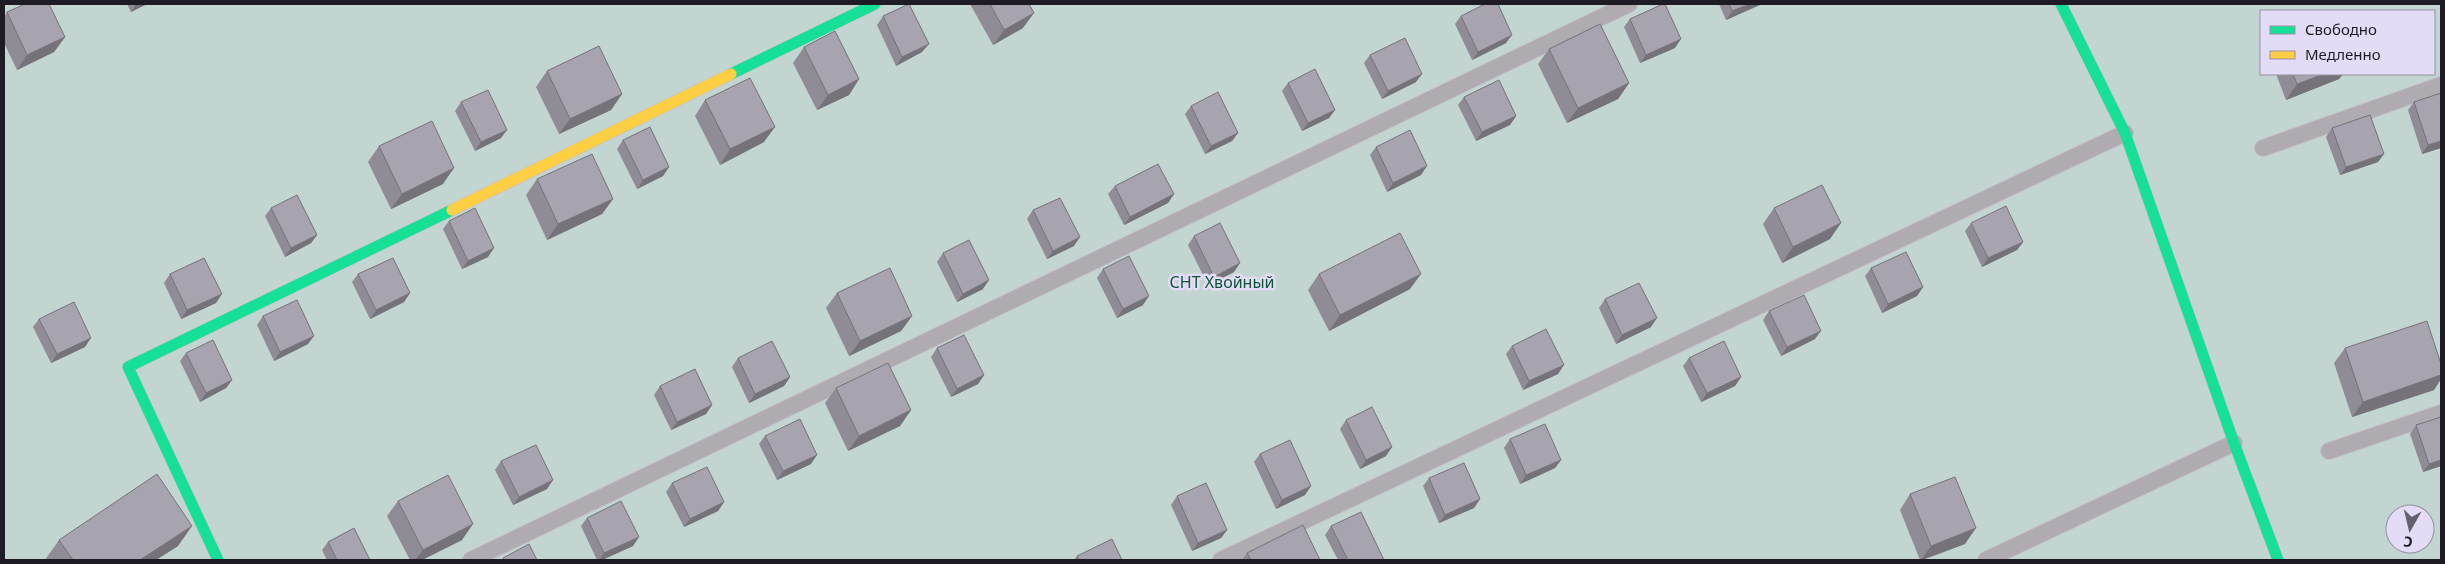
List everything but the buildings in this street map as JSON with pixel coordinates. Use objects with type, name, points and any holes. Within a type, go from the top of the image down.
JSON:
[{"type":"street","points":[[218,560],[128,367],[875,4]]},
{"type":"street","points":[[2061,4],[2125,133],[2234,443],[2278,560]]},
{"type":"lane","points":[[471,560],[1629,4]]},
{"type":"lane","points":[[2263,148],[2441,85]]},
{"type":"lane","points":[[1221,560],[2125,133]]},
{"type":"lane","points":[[2329,451],[2441,413]]},
{"type":"lane","points":[[1986,560],[2234,443]]},
{"type":"green space","name":"СНТ Хвойный","points":[[4,4],[2441,4],[2441,560],[4,560]]},
{"type":"traffic: fast","points":[[731,74],[875,4]]},
{"type":"traffic: fast","points":[[2061,4],[2125,133],[2234,443],[2278,560]]},
{"type":"traffic: fast","points":[[218,560],[128,367],[452,210]]},
{"type":"traffic: slow","points":[[452,210],[731,74]]}]
